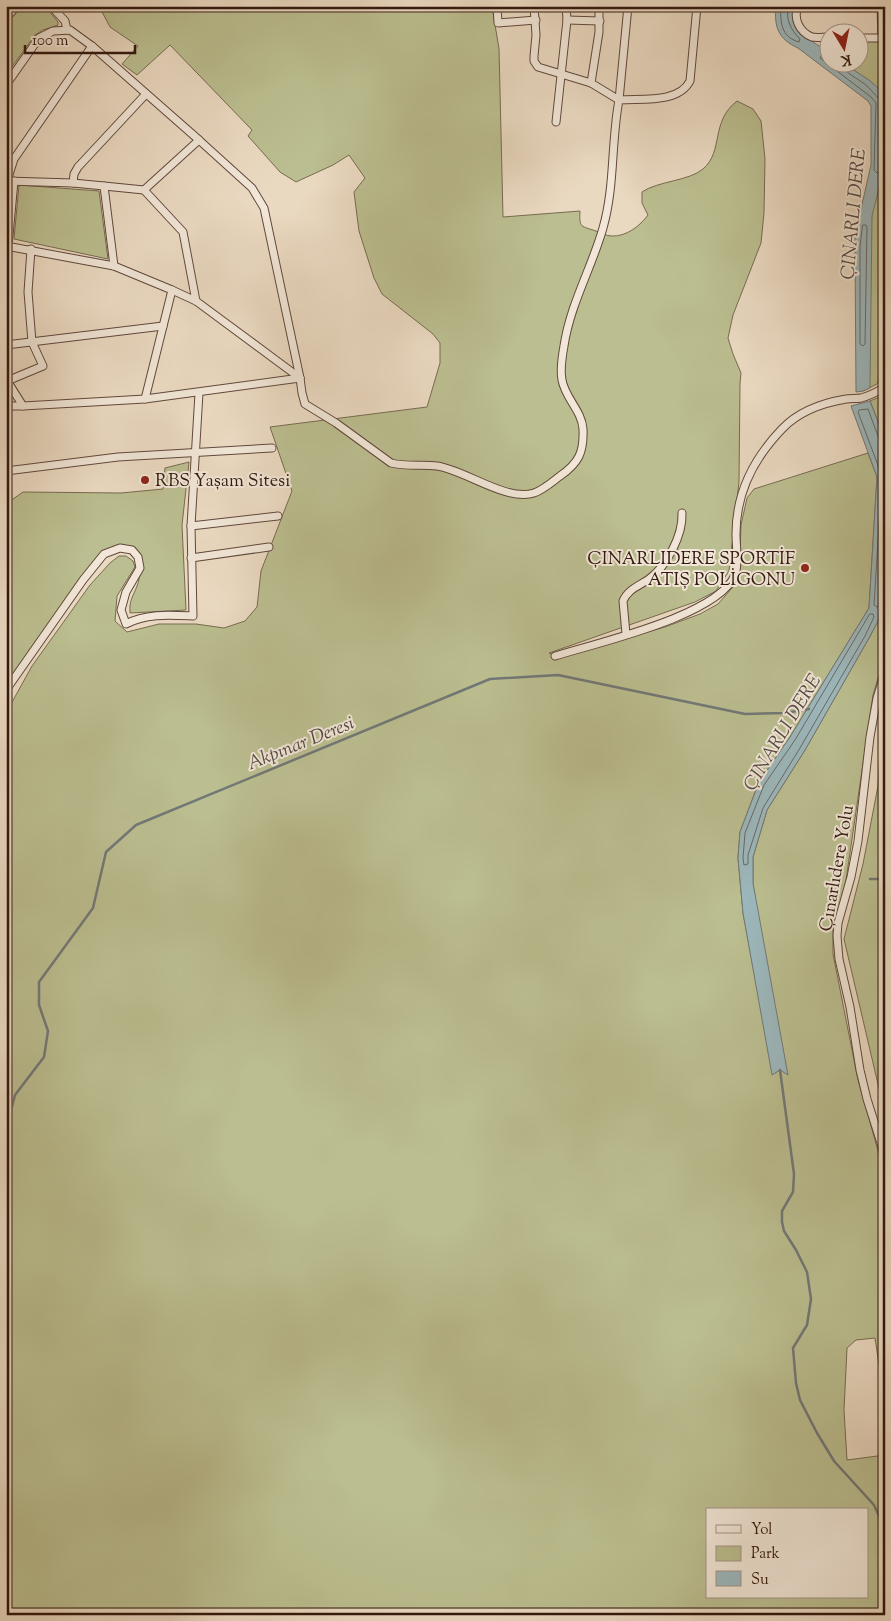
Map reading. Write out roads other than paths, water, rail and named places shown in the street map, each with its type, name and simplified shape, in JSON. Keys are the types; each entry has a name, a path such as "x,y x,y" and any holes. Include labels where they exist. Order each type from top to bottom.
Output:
{"street":[{"path":"6,18 18,6"},
{"path":"51,6 65,21 67,30"},
{"path":"497,6 498,23 536,20"},
{"path":"534,6 536,20 534,56 536,64 541,69 591,83 619,100 668,97 688,86 697,6"},
{"path":"556,122 567,20 566,6"},
{"path":"591,83 600,21 599,6"},
{"path":"6,86 39,38 47,33 67,30 73,32 92,46 252,188 264,208 302,393 306,404 392,463 437,466 520,495 535,493 569,470 577,462 583,446 583,425 562,380 562,359 569,323 597,246 608,208 628,6"},
{"path":"798,6 796,18 800,28 810,36 818,36"},
{"path":"868,38 884,38 881,6"},
{"path":"567,20 600,21"},
{"path":"92,46 14,159 9,181 7,246 114,266 172,290 196,301 300,378"},
{"path":"73,183 75,170 146,94"},
{"path":"144,190 199,140"},
{"path":"9,181 73,183 144,190 183,232 196,301"},
{"path":"104,186 114,266"},
{"path":"22,406 7,380 43,366 32,342 28,292 31,250"},
{"path":"145,399 172,290"},
{"path":"6,345 163,326"},
{"path":"6,406 145,399 300,378"},
{"path":"555,656 698,609 711,601 731,583 735,574 737,516 745,484 755,463 782,429 794,418 812,409 832,402 869,396 885,387"},
{"path":"6,690 83,580 104,554 120,548 132,550 138,556 140,568 126,592 121,610 126,624 136,618 168,615 193,616 191,526 199,393"},
{"path":"6,472 118,457 272,448"},
{"path":"626,634 623,601 629,592 661,568 669,557 681,527 682,513"},
{"path":"191,526 278,516"},
{"path":"191,558 269,547"},
{"name":"Çınarlıdere Yolu","path":"885,672 877,698 870,738 858,841 838,923 837,936 839,959 850,1007 860,1070 885,1156"}],"water":[{"path":"776,6 793,6 793,15 798,29 818,46 818,63 786,41 779,32 776,20"},
{"path":"830,72 857,72 878,88 885,98 884,168 872,216 870,388 856,392 855,235 871,165 871,106 868,101"},
{"path":"870,401 885,440 885,603 869,638 805,750 767,810 753,857 753,883 788,1075 780,1070 772,1075 743,913 738,858 740,832 759,782 790,737 869,608 877,477 851,406"}],"waterway":[{"name":"Akpınar Deresi","path":"6,1130 15,1095 44,1057 48,1031 39,1005 39,982 93,908 106,852 136,825 490,679 558,675 745,714 785,713 809,709"},
{"path":"870,879 885,879"},
{"path":"780,1070 794,1174 793,1192 782,1211 782,1222 784,1231 807,1272 811,1299 807,1325 793,1348 796,1383 800,1400 834,1461 874,1505 885,1529"}],"place":[{"name":"RBS Yaşam Sitesi","path":"145,480"},
{"name":"ÇINARLIDERE SPORTİF ATIŞ POLİGONU","path":"805,568"}],"water label":[{"name":"ÇINARLI DERE","path":"852,214"},
{"name":"ÇINARLI DERE","path":"781,732"}]}
